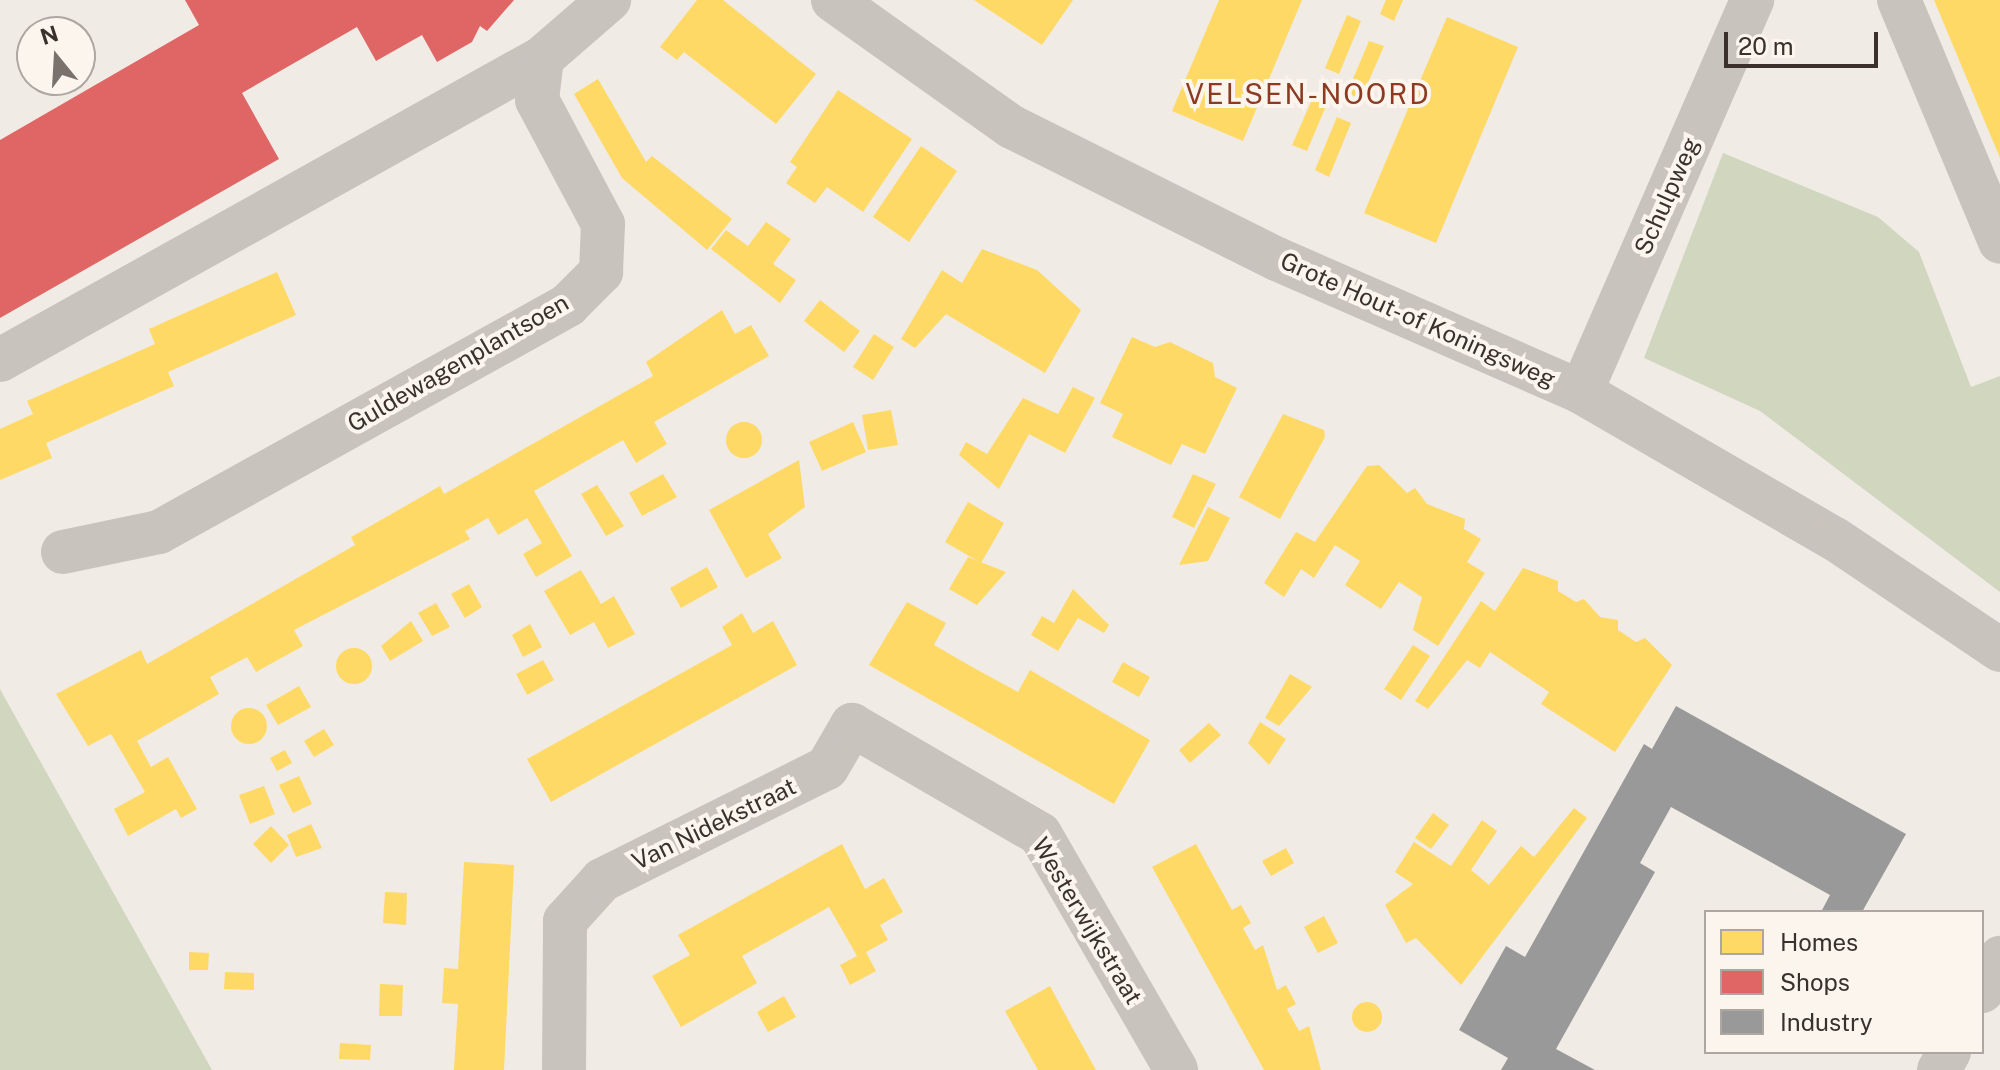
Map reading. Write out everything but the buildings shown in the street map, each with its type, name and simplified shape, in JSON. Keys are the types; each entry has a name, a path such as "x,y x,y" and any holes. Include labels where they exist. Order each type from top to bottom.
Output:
{"street":[{"path":"0,360 542,58 609,0"},
{"name":"Grote Hout- of Koningsweg","path":"833,0 1012,127 1107,178 1581,392 1835,539 2000,650"},
{"name":"Schulpweg","path":"1581,392 1752,0"},
{"path":"1899,0 2000,242"},
{"name":"Guldewagenplantsoen","path":"63,552 159,532 568,305 601,272 603,224 537,100 542,58"},
{"name":"Westerwijkstraat","path":"827,768 852,725 1040,834 1176,1070"},
{"name":"Van Nidekstraat","path":"564,1070 565,921 602,880 827,768"},
{"path":"1984,987 2000,958"}],"green space":[{"path":"1723,153 1878,217 1919,252 1971,387 2000,376 2000,592 1760,411 1644,358"},
{"path":"0,689 212,1070 0,1070"}],"district":[{"name":"VELSEN-NOORD","path":"1308,94"}]}
